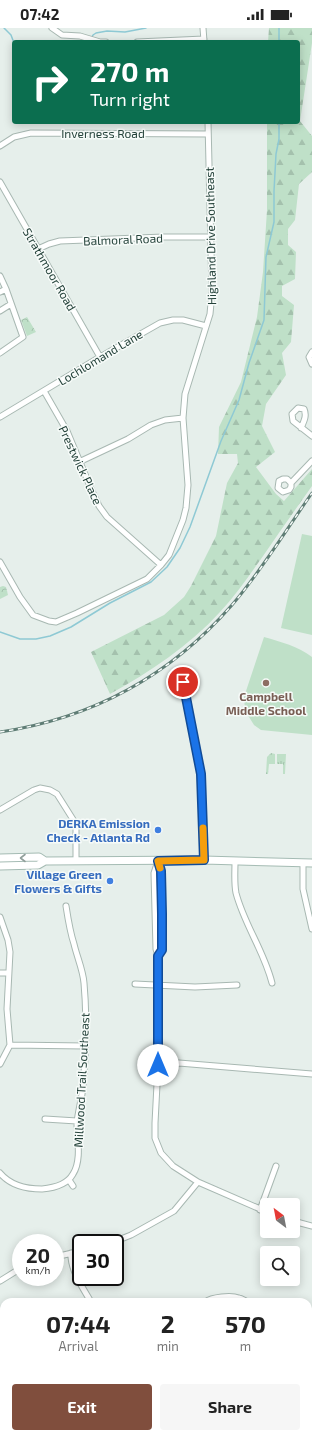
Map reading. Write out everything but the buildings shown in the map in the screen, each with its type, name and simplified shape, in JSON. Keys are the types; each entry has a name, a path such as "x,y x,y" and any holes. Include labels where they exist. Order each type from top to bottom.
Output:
{"main road":[{"path":"0,858 39,857 45,861 204,860 312,863"},
{"path":"0,866 38,866 45,861"}],"street":[{"path":"52,28 62,35 80,36 93,40"},
{"path":"203,28 204,40"},
{"name":"Highland Drive Southeast","path":"0,562 20,597 33,615 56,622 147,579 161,565 169,554 183,520 186,508 188,485 183,418 185,394 211,311 212,295 208,124"},
{"name":"Inverness Road","path":"0,146 14,137 31,133 208,134"},
{"name":"Strathmoor Road","path":"0,182 100,357"},
{"name":"Balmoral Road","path":"38,249 60,242 164,237 210,237"},
{"path":"0,276 23,337 0,353"},
{"path":"0,292 6,289"},
{"path":"0,311 11,304"},
{"name":"Lochlomand Lane","path":"0,417 160,323 173,320 183,320 206,326"},
{"path":"312,352 309,357 312,364"},
{"name":"Prestwick Place","path":"44,392 67,431 99,506 107,517 161,565"},
{"path":"79,462 128,439 151,425 165,420 183,418"},
{"path":"301,428 312,436"},
{"path":"291,483 312,461"},
{"path":"183,682 201,774 204,860"},
{"path":"0,810 40,788 50,790 57,794 74,821 76,828 76,861"},
{"path":"158,861 154,873 156,949 158,956 158,1065 154,1123 155,1138 162,1153 173,1166 198,1182 260,1210"},
{"path":"235,862 234,877 236,892 242,910 263,954 272,983"},
{"path":"303,863 303,889 312,929"},
{"name":"Millwood Trail Southeast","path":"66,906 71,935 83,976 85,1046 83,1087 77,1121 77,1165 69,1180"},
{"path":"0,917 6,933 10,952 7,1009 10,1045 0,1064"},
{"path":"0,973 8,973"},
{"path":"135,984 195,987 237,985"},
{"path":"10,1045 85,1046"},
{"path":"158,1065 179,1063 312,1074"},
{"path":"45,1119 77,1121"},
{"path":"264,1198 276,1166"},
{"path":"0,1174 16,1184 35,1189 55,1187 69,1180 74,1186"},
{"path":"124,1238 174,1211 198,1182"},
{"path":"300,1223 312,1226"},
{"path":"64,1255 71,1253 70,1260 89,1298"},
{"path":"0,1281 12,1274"},
{"path":"216,1298 241,1298"}],"green space":[{"path":"269,28 312,28 312,43 300,121 300,40 268,40"},
{"path":"300,121 312,136 312,172 299,184 295,220 288,229 288,245 296,252 295,279 282,286 282,296 294,305 291,342 282,353 286,375 266,404 262,426 275,452 256,467 276,494 284,501 312,469 312,486 226,606 195,636 168,658 140,677 110,694 91,652 164,615 184,597 216,536 227,483 238,463 237,454 218,454 219,427 241,382 257,317 263,272 267,210 267,124 300,124"},
{"path":"27,317 36,332 27,336 21,320"},
{"path":"302,534 312,536 312,635 281,628"},
{"path":"0,587 6,587 8,595 0,599"},
{"path":"264,637 295,647 312,657 312,735 261,730 254,725 245,710 244,697"},
{"path":"271,753 275,754 275,764 269,764 268,774 266,774 267,757"},
{"path":"277,754 286,754 285,774 283,774 283,764 277,764"}],"waterway":[{"path":"4,28 11,35 13,40"},
{"path":"90,40 96,33 107,31 125,32 146,28"},
{"path":"279,28 279,40"},
{"path":"0,632 20,639 36,639 50,636 71,627 110,603 151,582 167,567 180,548 190,527 221,441 239,400 249,363 264,320 266,257 274,222 274,191 279,124"}],"railway":[{"path":"0,732 67,716 98,704 128,690 156,673 183,653 208,630 243,592 264,564 312,493"}],"slow traffic":[{"path":"160,868 158,861 204,860 203,828"}],"place":[{"name":"Campbell Middle School","path":"266,683"},
{"name":"DERKA Emission Check - Atlanta Rd","path":"158,830"},
{"name":"Village Green Flowers & Gifts","path":"110,881"}],"route":[{"path":"158,1065 158,956 162,950 161,871 158,861 204,860 201,774 183,682"}]}
